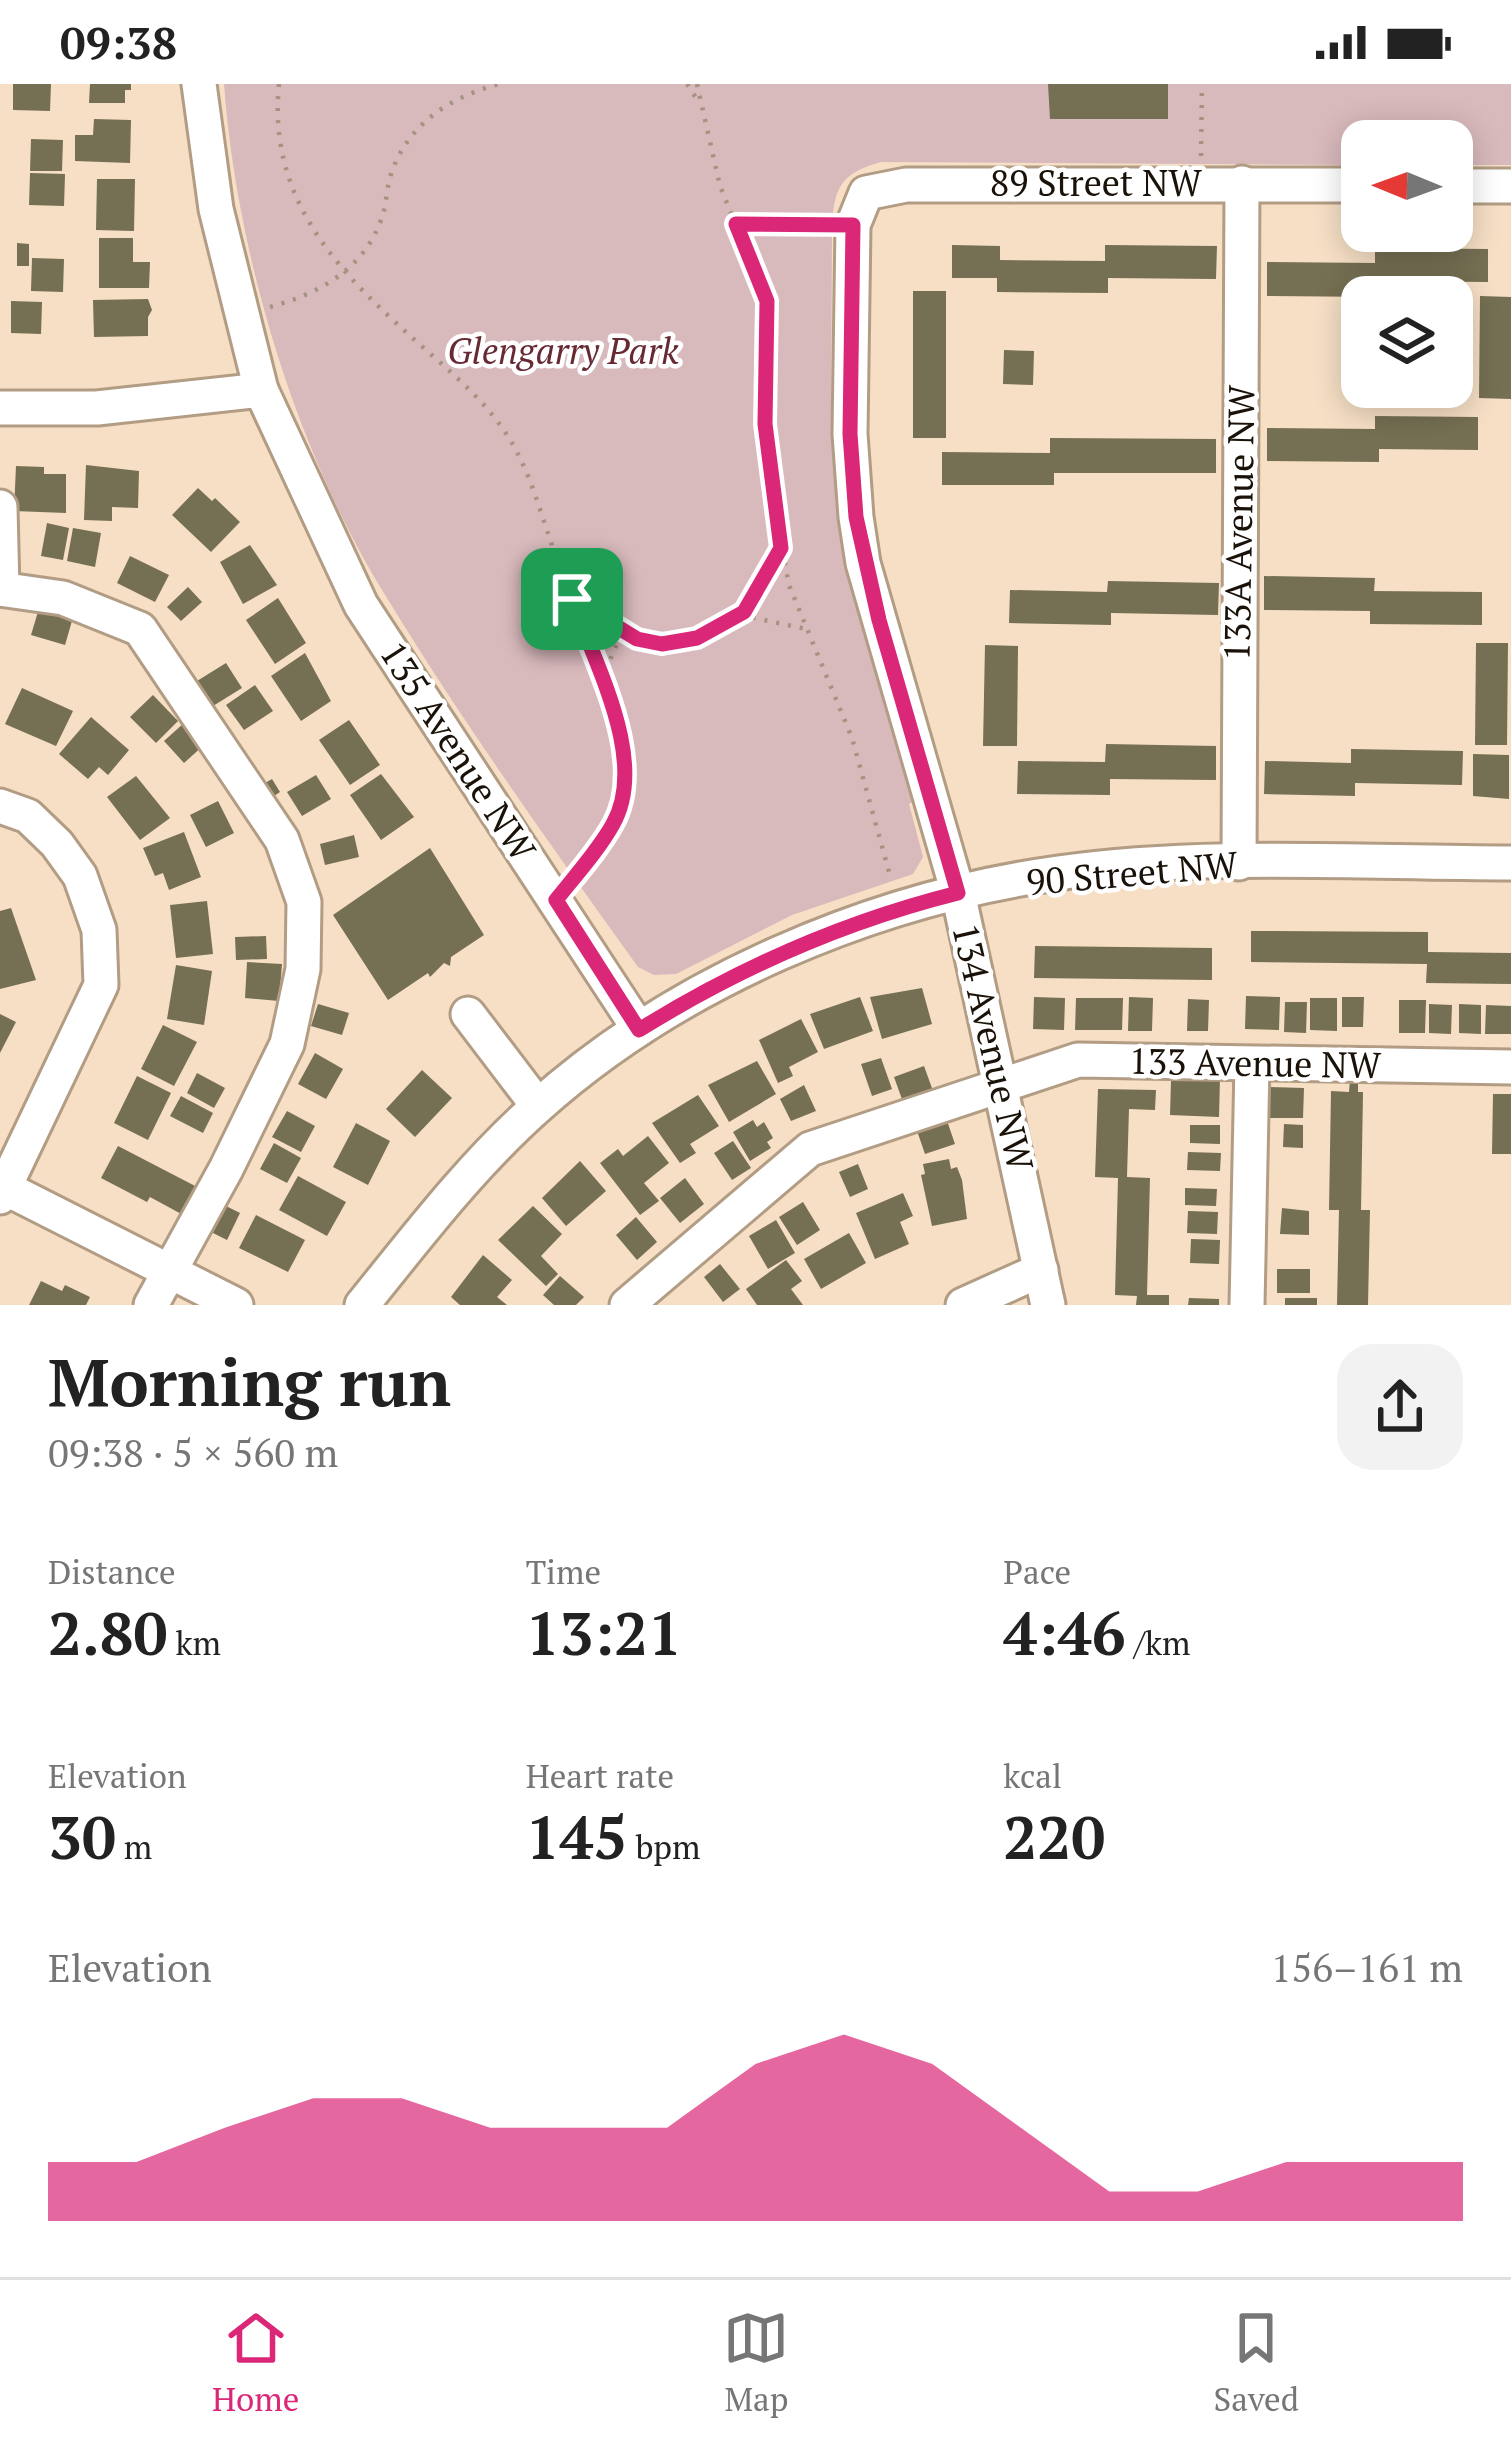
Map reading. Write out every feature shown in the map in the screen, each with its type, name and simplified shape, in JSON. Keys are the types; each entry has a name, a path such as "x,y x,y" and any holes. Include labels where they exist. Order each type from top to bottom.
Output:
{"street":[{"name":"135 Avenue NW","path":"199,84 216,209 261,390 361,605 639,1030"},
{"name":"133A Avenue NW","path":"1239,863 1242,183"},
{"name":"89 Street NW","path":"853,225 866,193 906,184 1341,184"},
{"path":"1473,186 1511,186"},
{"name":"134 Avenue NW","path":"853,225 850,434 856,517 868,582 958,893 1048,1305"},
{"path":"0,408 98,408 261,390"},
{"path":"0,507 1,589 63,598 140,629 282,840 304,902 302,969 287,1043 226,1169 151,1305"},
{"path":"0,806 28,816 80,876 99,930 101,986 2,1192 236,1305"},
{"name":"90 Street NW","path":"639,1030 779,956 871,919 958,893 1057,873 1149,864 1511,863"},
{"path":"468,1014 538,1106"},
{"path":"362,1305 473,1168 538,1106 639,1030"},
{"name":"133 Avenue NW","path":"627,1305 810,1149 1078,1060 1511,1067"},
{"path":"1246,1305 1252,1064"},
{"path":"963,1305 1041,1270"}],"path":[{"path":"279,84 278,125 294,192 315,235 343,273 472,391 517,452 623,742 626,778 613,824 556,900"},
{"path":"266,309 319,291 343,273 381,220 393,168 412,134 445,106 500,84"},
{"path":"687,84 703,112"},
{"path":"697,84 720,186 767,301 765,424 789,585 852,738 893,884"},
{"path":"1200,182 1202,84"},
{"path":"736,224 853,225"},
{"path":"572,599 622,632 662,644 697,638 741,615 781,548"},
{"path":"741,615 806,629"},
{"path":"601,682 622,632"}],"green space":[{"name":"Glengarry Park","path":"224,84 1511,84 1511,165 1473,165 1473,120 1341,120 1341,165 881,162 847,178 834,205 832,233 831,420 840,540 914,801 909,804 923,857 913,874 792,915 676,974 654,975 638,967 406,630 346,525 318,466 273,340 255,276"}],"building":[{"path":"13,84 51,84 50,111 13,110"},
{"path":"90,84 131,84 131,90 125,90 125,103 89,103"},
{"path":"1048,84 1168,84 1168,119 1050,119"},
{"path":"94,119 131,120 130,163 75,161 75,135 93,135"},
{"path":"31,139 63,140 62,171 30,171"},
{"path":"30,173 65,174 64,206 29,205"},
{"path":"97,179 135,179 134,231 96,230"},
{"path":"99,238 133,238 133,262 150,262 149,288 99,288"},
{"path":"17,243 29,244 29,266 17,266"},
{"path":"952,245 1000,246 1000,260 1105,261 1105,245 1217,246 1216,279 1108,278 1108,293 997,292 997,278 952,278"},
{"path":"1488,249 1488,282 1473,282 1473,276 1341,276 1341,297 1267,296 1267,262 1375,263 1375,252"},
{"path":"32,258 64,259 63,292 31,291"},
{"path":"913,291 946,291 946,438 913,438"},
{"path":"1480,296 1511,297 1511,399 1479,398"},
{"path":"148,299 152,310 148,336 94,337 93,300"},
{"path":"11,301 42,302 41,334 11,333"},
{"path":"1004,350 1034,351 1033,385 1003,384"},
{"path":"1375,416 1478,417 1478,450 1379,449 1379,462 1267,461 1267,428 1375,429"},
{"path":"1050,438 1216,439 1216,473 1054,473 1054,485 942,485 942,452 1050,453"},
{"path":"86,465 139,471 138,508 112,507 112,521 84,520"},
{"path":"16,466 66,474 66,513 14,511"},
{"path":"198,488 240,522 211,552 172,515"},
{"path":"47,523 69,528 63,560 41,556"},
{"path":"73,528 101,533 95,567 67,561"},
{"path":"250,545 277,585 243,604 220,562"},
{"path":"130,556 169,575 155,602 117,583"},
{"path":"1264,576 1375,578 1374,591 1482,592 1482,625 1370,624 1370,611 1264,610"},
{"path":"1108,581 1219,583 1218,615 1111,613 1111,625 1009,623 1010,590 1107,592"},
{"path":"188,587 202,602 181,621 167,607"},
{"path":"278,598 306,643 275,664 246,620"},
{"path":"40,605 74,614 65,645 31,635"},
{"path":"1476,643 1508,643 1507,745 1475,745"},
{"path":"985,645 1018,646 1017,746 983,746"},
{"path":"305,653 331,701 301,721 271,676"},
{"path":"226,663 242,688 213,706 197,681"},
{"path":"255,685 273,711 244,730 226,705"},
{"path":"22,688 73,711 56,746 5,724"},
{"path":"153,695 178,721 156,743 130,717"},
{"path":"91,717 129,750 108,775 99,767 88,779 59,754"},
{"path":"349,720 380,765 350,785 319,740"},
{"path":"184,723 204,745 184,763 164,741"},
{"path":"1106,744 1216,746 1216,780 1110,779 1110,795 1017,794 1018,761 1105,762"},
{"path":"1351,749 1463,751 1462,785 1355,783 1355,796 1264,794 1265,761 1351,763"},
{"path":"1473,754 1509,755 1509,799 1473,796"},
{"path":"381,774 414,817 381,840 350,795"},
{"path":"316,775 331,799 302,816 287,792"},
{"path":"136,776 170,818 140,840 107,797"},
{"path":"272,779 280,792 268,800 260,786"},
{"path":"218,801 234,833 206,847 190,815"},
{"path":"184,832 201,877 169,890 163,873 155,876 143,848"},
{"path":"354,835 359,857 325,865 320,844"},
{"path":"430,848 484,935 451,957 450,966 444,963 430,977 428,973 388,1000 333,915"},
{"path":"207,901 213,954 176,958 170,905"},
{"path":"11,908 36,980 0,989 0,911"},
{"path":"1251,931 1428,932 1428,952 1511,953 1511,984 1426,983 1427,964 1251,962"},
{"path":"266,936 267,959 236,960 235,937"},
{"path":"1035,946 1212,948 1212,980 1034,978"},
{"path":"247,962 282,964 279,1001 245,998"},
{"path":"176,965 212,971 204,1025 167,1019"},
{"path":"922,988 932,1024 882,1039 870,997"},
{"path":"1246,996 1280,997 1279,1030 1245,1029"},
{"path":"860,997 873,1031 824,1049 810,1014"},
{"path":"1034,997 1065,998 1064,1030 1033,1029"},
{"path":"1129,997 1153,998 1152,1031 1128,1031"},
{"path":"1342,997 1364,997 1363,1027 1342,1027"},
{"path":"1076,998 1123,998 1122,1030 1075,1030"},
{"path":"1310,998 1337,998 1337,1031 1310,1030"},
{"path":"1188,999 1209,1000 1208,1031 1187,1031"},
{"path":"1399,1000 1426,1000 1425,1033 1399,1033"},
{"path":"1285,1002 1307,1002 1306,1033 1284,1032"},
{"path":"318,1004 349,1013 342,1035 311,1026"},
{"path":"1429,1004 1452,1005 1451,1034 1429,1033"},
{"path":"1459,1004 1481,1005 1481,1034 1459,1033"},
{"path":"1486,1005 1511,1006 1511,1034 1485,1034"},
{"path":"0,1014 16,1022 0,1053"},
{"path":"801,1019 818,1052 789,1067 793,1076 778,1083 759,1040"},
{"path":"163,1025 197,1042 174,1086 141,1069"},
{"path":"315,1053 343,1069 326,1099 298,1084"},
{"path":"881,1058 892,1089 872,1096 861,1064"},
{"path":"757,1061 776,1094 729,1122 708,1085"},
{"path":"924,1066 933,1091 903,1102 894,1077"},
{"path":"422,1070 452,1098 415,1137 386,1109"},
{"path":"197,1073 225,1088 214,1108 187,1093"},
{"path":"137,1076 171,1093 148,1140 114,1123"},
{"path":"1191,1076 1220,1077 1219,1117 1170,1115 1171,1081 1191,1081"},
{"path":"1350,1079 1358,1079 1358,1092 1363,1092 1361,1210 1370,1210 1368,1305 1337,1305 1339,1210 1329,1210 1331,1091 1349,1092"},
{"path":"804,1085 816,1111 791,1121 780,1099"},
{"path":"1266,1087 1304,1088 1303,1118 1266,1118"},
{"path":"1098,1089 1156,1090 1155,1110 1129,1109 1127,1177 1150,1178 1147,1295 1169,1295 1169,1305 1136,1305 1137,1296 1115,1295 1118,1178 1095,1177"},
{"path":"1493,1094 1511,1094 1511,1154 1492,1154"},
{"path":"698,1095 719,1126 690,1144 696,1153 680,1163 652,1123"},
{"path":"181,1096 213,1113 203,1133 170,1116"},
{"path":"287,1111 315,1126 301,1152 272,1137"},
{"path":"945,1115 955,1144 925,1154 915,1125"},
{"path":"753,1120 757,1127 764,1122 773,1138 767,1142 771,1148 750,1161 733,1132"},
{"path":"356,1123 390,1141 368,1185 333,1167"},
{"path":"1284,1124 1303,1125 1303,1148 1283,1147"},
{"path":"1190,1125 1220,1125 1220,1144 1190,1143"},
{"path":"648,1136 669,1163 644,1183 659,1201 640,1215 600,1163 618,1149 623,1156"},
{"path":"733,1141 751,1168 732,1180 714,1153"},
{"path":"274,1143 301,1158 287,1183 260,1169"},
{"path":"118,1146 199,1188 185,1216 101,1178"},
{"path":"1188,1152 1221,1153 1220,1171 1187,1170"},
{"path":"949,1159 962,1180 967,1219 932,1226 923,1164"},
{"path":"580,1161 606,1191 566,1226 542,1198"},
{"path":"858,1164 868,1189 850,1197 839,1172"},
{"path":"298,1176 346,1202 327,1236 279,1210"},
{"path":"685,1178 704,1204 680,1223 660,1198"},
{"path":"1185,1188 1217,1189 1216,1206 1185,1205"},
{"path":"903,1193 913,1216 900,1222 909,1244 875,1259 856,1213"},
{"path":"803,1202 820,1230 797,1245 779,1217"},
{"path":"220,1203 240,1213 227,1240 207,1230"},
{"path":"533,1206 562,1234 541,1256 558,1274 546,1286 498,1240"},
{"path":"1282,1208 1309,1211 1309,1235 1280,1234"},
{"path":"1188,1211 1218,1212 1217,1234 1187,1233"},
{"path":"256,1215 305,1240 288,1272 239,1248"},
{"path":"636,1217 657,1242 637,1260 616,1235"},
{"path":"776,1220 795,1253 768,1269 749,1236"},
{"path":"849,1233 866,1263 821,1289 804,1259"},
{"path":"1191,1239 1220,1240 1219,1264 1190,1263"},
{"path":"483,1255 512,1280 497,1297 507,1305 460,1305 451,1297"},
{"path":"786,1260 802,1281 791,1289 803,1305 757,1305 746,1289"},
{"path":"720,1264 740,1289 723,1302 704,1277"},
{"path":"1277,1269 1310,1269 1310,1293 1277,1293"},
{"path":"560,1276 584,1297 576,1305 554,1305 543,1295"},
{"path":"41,1281 62,1291 65,1285 90,1297 86,1305 29,1305"},
{"path":"1189,1298 1219,1299 1219,1305 1188,1305"},
{"path":"1285,1298 1317,1298 1317,1305 1285,1305"}],"route":[{"path":"736,224 853,225 851,472 863,563 958,893 888,913 779,956 639,1030 556,900 613,824 626,778 623,742 572,599 626,634 662,644 697,638 744,612 781,548 765,424 767,301 736,224"}]}
